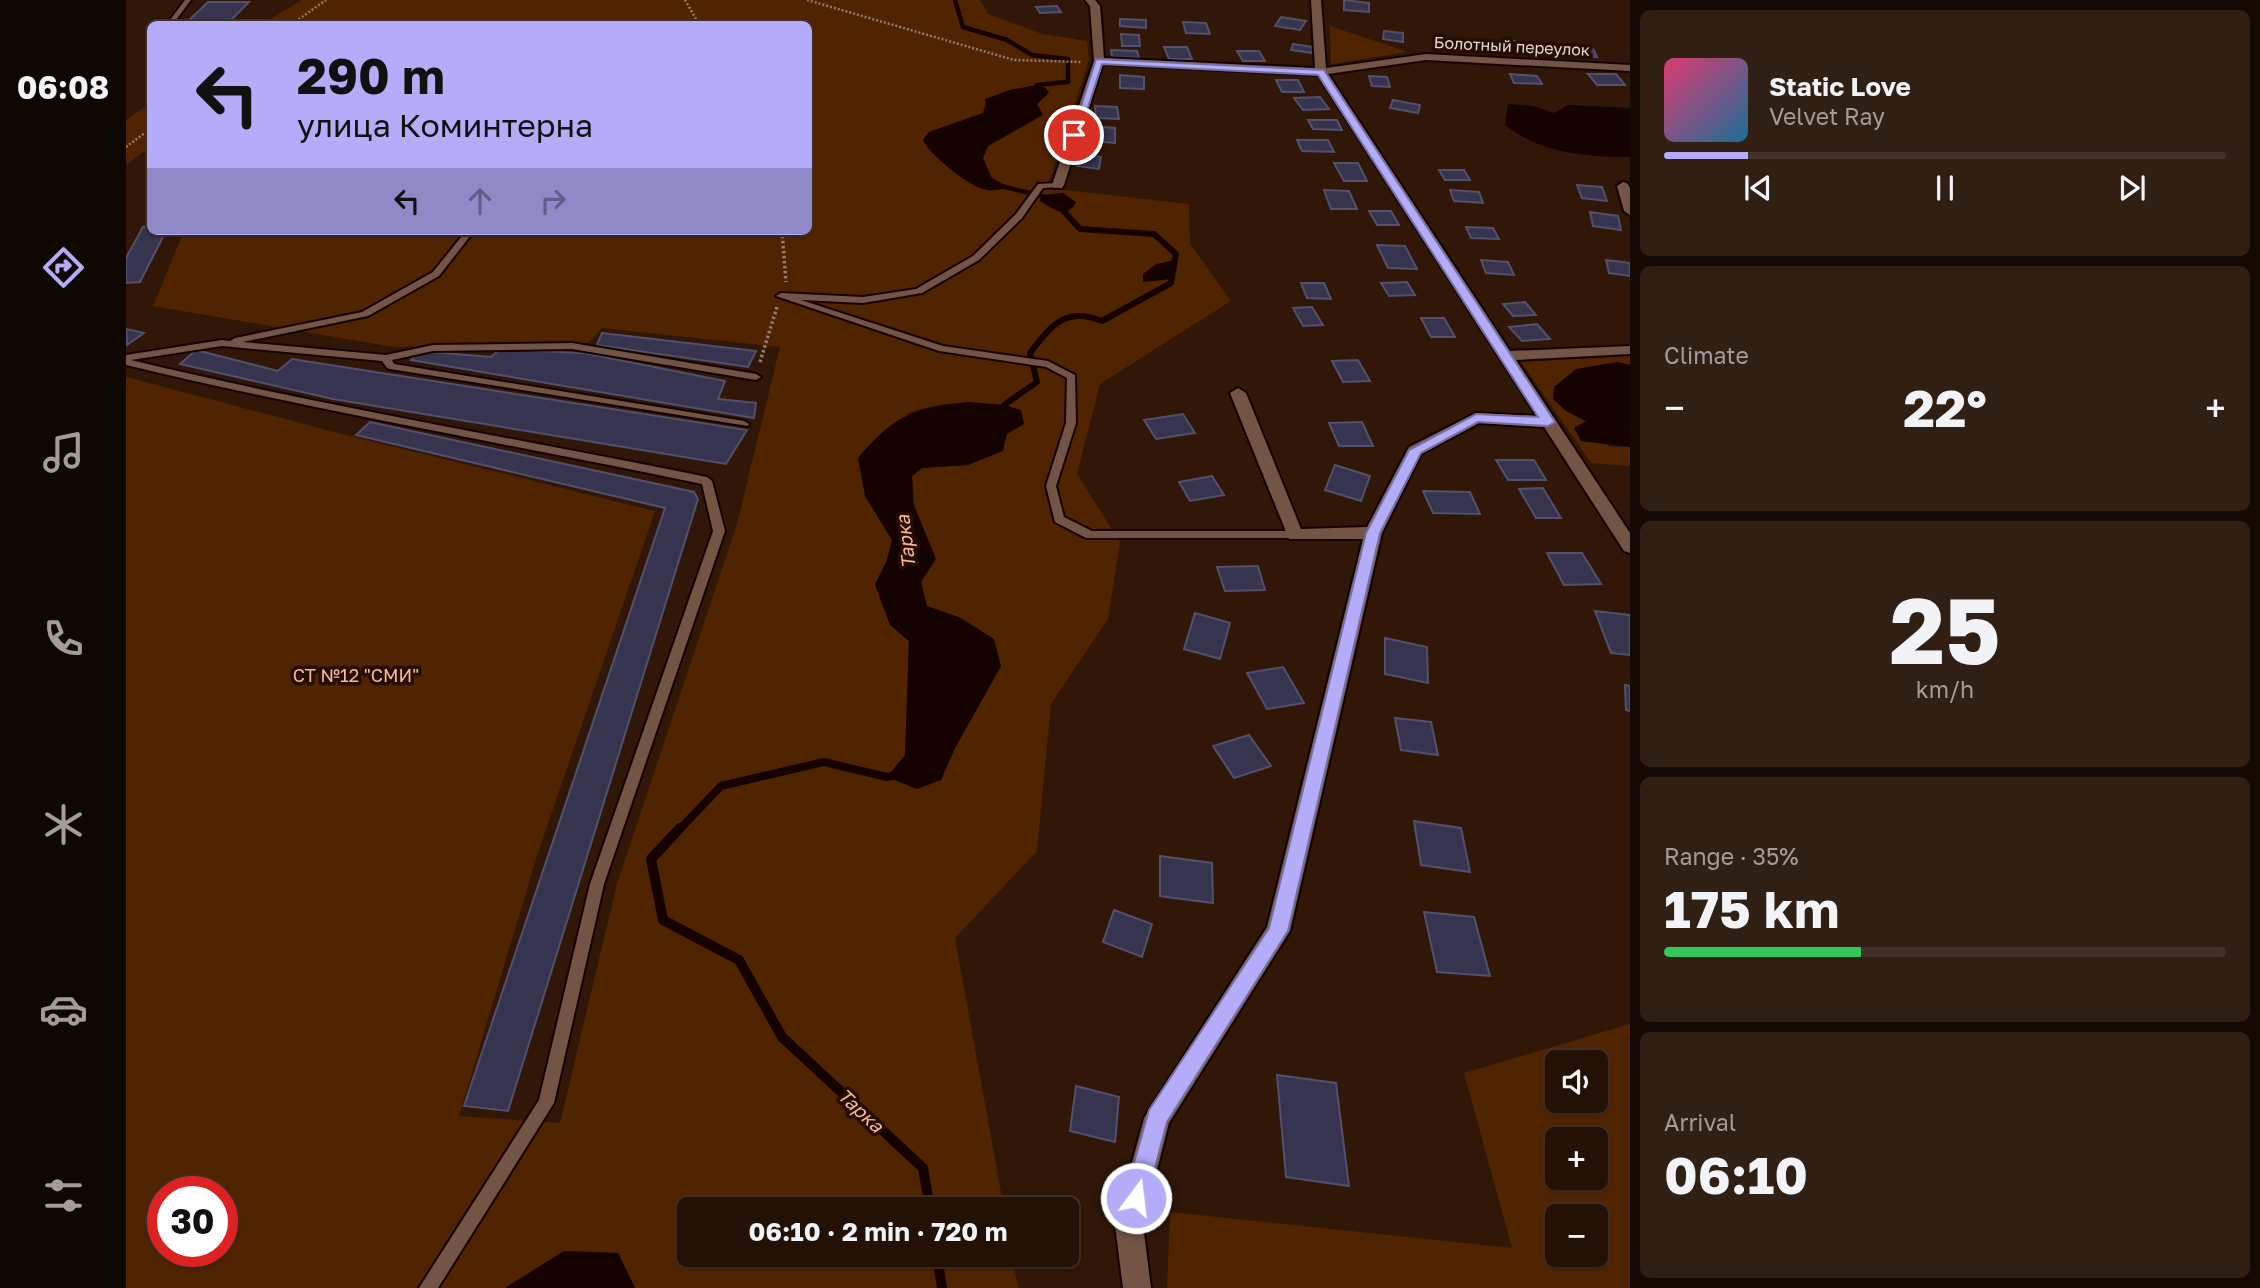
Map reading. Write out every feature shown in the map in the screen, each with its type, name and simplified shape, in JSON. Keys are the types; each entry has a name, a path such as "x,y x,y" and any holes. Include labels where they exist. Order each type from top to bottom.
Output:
{"street":[{"path":"1058,185 1099,61 1095,6 1090,0"},
{"path":"1316,0 1321,72 1630,547"},
{"name":"Болотный переулок","path":"1099,61 1321,72 1426,57 1630,68"},
{"path":"1623,186 1630,211"},
{"path":"1505,356 1630,350"},
{"path":"1238,393 1295,535 1373,533"},
{"path":"1137,1288 1129,1225 1157,1118 1278,931 1373,533 1415,450 1476,418 1548,422"}],"lane":[{"path":"172,21 188,0"},
{"path":"1058,185 1041,186 1019,216 976,258 919,291 863,300 781,296 942,349 1004,356 1048,365 1072,377 1071,423 1051,486 1059,519 1090,535 1295,535"},
{"path":"126,360 365,314 436,274 467,235"},
{"path":"222,343 386,358 433,348 572,346 756,376"},
{"path":"386,358 390,366 744,424"},
{"path":"126,360 190,378 406,424 607,460 706,481 719,530 597,884 547,1103 428,1288"}],"path":[{"path":"296,21 326,0"},
{"path":"685,0 697,21"},
{"path":"807,0 1014,60 1082,62"},
{"path":"126,147 147,131"}],"green space":[{"name":"СТ №12 \"СМИ\"","path":"302,0 980,0 988,14 1042,34 1087,41 1089,60 1047,188 1189,204 1190,244 1231,301 1100,384 1077,474 1120,542 1108,619 1051,704 1037,851 955,938 1002,1197 677,1197 677,1267 1014,1267 1018,1288 635,1288 618,1253 564,1251 505,1288 126,1288 126,377 342,434 655,511 537,856 459,1116 560,1123 617,884 737,524 780,347 602,328 588,343 394,347 153,306 182,235 812,235 812,21 267,21","holes":["1038,85 1037,104 1042,115 988,146 983,158 991,177 1008,188 945,164 927,148 929,132 983,113 986,99 1010,90","969,402 1004,405 968,465 922,468 912,476 921,582 927,606 961,618 1001,666 955,748 941,780 905,755 909,641 890,625 875,585 887,560 892,540 865,496 908,413 936,405"]},
{"path":"1330,26 1408,52 1331,64"},
{"path":"147,105 147,149 126,165 126,120"},
{"path":"1630,356 1630,365 1617,362 1566,411 1587,422 1609,447 1630,447 1630,466 1591,463 1521,362"},
{"path":"1630,1024 1630,1288 1167,1288 1170,1212 1512,1248 1464,1073"}],"water":[{"path":"1037,85 1046,88 1049,93 1037,104 1043,115 988,146 983,158 991,177 1009,188 979,188 942,162 923,140 929,132 983,113 985,99 1010,90"},
{"path":"1508,104 1533,106 1554,113 1568,105 1630,108 1630,157 1564,152 1533,142 1505,125"},
{"path":"1063,193 1076,202 1069,211 1060,211 1040,201 1041,195"},
{"path":"1175,260 1172,279 1143,282 1143,274 1156,264"},
{"path":"1617,362 1630,365 1630,447 1581,441 1574,428 1586,421 1566,411 1553,399 1554,387 1576,369"},
{"path":"968,402 1004,405 1021,410 1024,424 1007,434 1003,451 968,465 922,468 912,476 913,503 936,559 921,582 927,606 961,618 994,639 1001,666 955,748 941,780 917,789 887,777 905,755 909,641 890,625 875,584 887,560 892,540 865,496 858,458 883,432 906,416 932,407"},
{"path":"564,1251 618,1253 635,1288 505,1288"}],"building":[{"path":"1344,0 1369,3 1369,12 1344,10"},
{"path":"208,2 249,2 230,21 188,21"},
{"path":"1057,6 1061,12 1040,13 1036,7"},
{"path":"1281,17 1306,21 1300,30 1275,26"},
{"path":"1120,19 1146,20 1146,28 1120,26"},
{"path":"1183,22 1206,23 1210,34 1186,33"},
{"path":"1384,31 1403,33 1403,42 1383,39"},
{"path":"1121,34 1139,35 1140,46 1122,46"},
{"path":"1514,41 1539,44 1541,56 1517,53"},
{"path":"1293,44 1313,47 1312,53 1291,50"},
{"path":"1574,46 1592,47 1597,57 1579,55"},
{"path":"1164,47 1187,47 1192,59 1169,59"},
{"path":"1111,50 1137,51 1139,58 1112,57"},
{"path":"1237,51 1259,51 1265,61 1243,61"},
{"path":"1510,74 1537,76 1542,84 1514,83"},
{"path":"1588,74 1616,74 1625,85 1597,85"},
{"path":"1120,75 1144,77 1144,89 1120,88"},
{"path":"1369,76 1387,77 1390,87 1372,86"},
{"path":"1276,80 1298,80 1304,92 1282,92"},
{"path":"1320,97 1329,109 1303,110 1294,98"},
{"path":"1393,100 1420,105 1418,113 1390,108"},
{"path":"1095,106 1117,107 1119,119 1096,118"},
{"path":"1308,120 1337,120 1342,130 1313,129"},
{"path":"1090,126 1115,128 1115,143 1089,141"},
{"path":"1297,140 1328,140 1334,152 1302,151"},
{"path":"1080,154 1101,157 1099,169 1077,166"},
{"path":"1334,163 1358,163 1367,181 1344,181"},
{"path":"1439,170 1464,170 1470,180 1445,180"},
{"path":"1577,185 1602,187 1607,201 1582,198"},
{"path":"1324,190 1349,191 1357,209 1331,209"},
{"path":"1450,190 1479,192 1483,203 1454,201"},
{"path":"1369,211 1391,211 1399,225 1377,225"},
{"path":"1590,212 1618,216 1621,230 1593,226"},
{"path":"147,226 147,235 164,235 140,282 126,283 126,258 143,227"},
{"path":"1466,227 1493,228 1499,239 1471,238"},
{"path":"1377,245 1405,246 1417,269 1388,268"},
{"path":"1481,260 1508,262 1514,275 1486,273"},
{"path":"1606,260 1630,263 1630,276 1609,273"},
{"path":"1407,282 1415,295 1389,296 1381,283"},
{"path":"1301,283 1324,283 1331,299 1307,298"},
{"path":"1525,302 1536,315 1513,316 1503,304"},
{"path":"1312,307 1323,325 1303,326 1293,308"},
{"path":"1421,318 1444,318 1455,337 1431,337"},
{"path":"1537,324 1550,339 1522,341 1509,327"},
{"path":"126,329 144,333 127,345"},
{"path":"602,333 756,351 748,367 597,345"},
{"path":"500,349 584,353 725,381 718,399 756,403 754,418 411,360 420,351 491,357"},
{"path":"196,350 278,371 292,359 747,430 726,464 333,399 180,364"},
{"path":"1358,360 1370,381 1343,382 1332,361"},
{"path":"1183,414 1195,433 1156,439 1144,420"},
{"path":"370,422 694,492 698,499 508,1111 464,1106 665,508 356,435"},
{"path":"1362,422 1373,446 1339,446 1329,423"},
{"path":"1496,460 1534,460 1546,480 1508,480"},
{"path":"1335,465 1370,476 1361,501 1325,490"},
{"path":"1212,476 1224,495 1190,501 1179,482"},
{"path":"1543,488 1561,518 1536,518 1519,489"},
{"path":"1423,491 1470,492 1480,514 1433,513"},
{"path":"1547,553 1582,553 1601,584 1564,585"},
{"path":"1258,566 1265,590 1225,591 1217,567"},
{"path":"1595,611 1630,615 1630,655 1611,653"},
{"path":"1195,613 1230,623 1220,659 1184,649"},
{"path":"1385,638 1427,647 1428,683 1385,674"},
{"path":"1283,667 1304,703 1267,709 1247,673"},
{"path":"1625,685 1630,686 1630,711 1626,710"},
{"path":"1395,718 1431,722 1438,755 1401,750"},
{"path":"1249,735 1271,766 1234,778 1213,746"},
{"path":"1414,821 1461,828 1470,872 1421,865"},
{"path":"1160,856 1212,863 1213,903 1160,896"},
{"path":"1114,910 1152,924 1142,957 1103,942"},
{"path":"1424,912 1474,917 1490,976 1437,972"},
{"path":"1277,1075 1336,1083 1349,1186 1286,1177"},
{"path":"1076,1086 1119,1097 1115,1142 1070,1131"}],"waterway":[{"name":"Тарка","path":"955,0 963,27 1007,40 1032,55 1068,59 1068,82 1037,85 1035,95"},
{"name":"Тарка","path":"1001,186 1049,198"},
{"name":"Тарка","path":"1002,412 1004,405 1037,382 1030,353 1052,327 1068,317 1089,317 1102,321 1171,283 1176,254 1154,234 1080,229 1059,206 1061,208"},
{"name":"Тарка","path":"679,830 721,786 824,762 887,777 898,775"},
{"name":"Тарка","path":"680,828 651,859 663,920 739,960 782,1037 923,1168 928,1197"},
{"name":"Тарка","path":"939,1267 942,1288"}],"route":[{"path":"1074,135 1099,61 1321,72 1548,422 1476,418 1415,450 1373,533 1278,931 1157,1118 1136,1198"}]}
